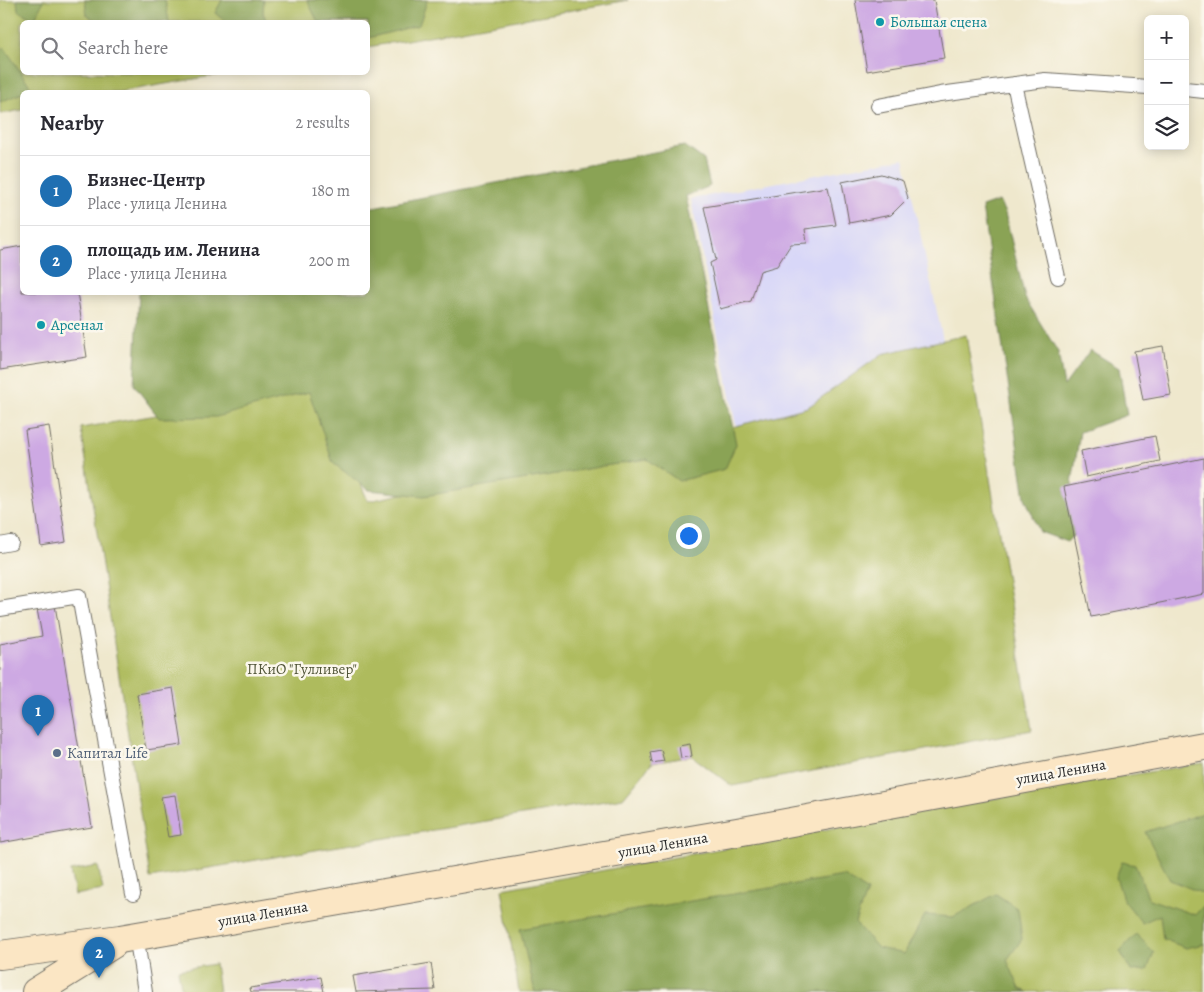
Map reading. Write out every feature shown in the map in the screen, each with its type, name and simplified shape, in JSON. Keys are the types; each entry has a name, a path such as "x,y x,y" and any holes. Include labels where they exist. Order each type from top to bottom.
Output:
{"main road":[{"name":"улица Ленина","path":"0,955 128,937 727,834 1204,746"},
{"name":"улица Ленина","path":"36,992 128,937"}],"lane":[{"path":"878,106 940,94 1045,80 1144,87"},
{"path":"1014,84 1058,277"},
{"path":"1189,89 1204,91"},
{"path":"0,609 79,596 133,894"},
{"path":"128,937 144,992"}],"shaded area":[{"path":"904,158 943,340 882,354 808,407 736,426 691,199"}],"green space":[{"path":"0,0 628,0 370,47 370,20 20,20 20,75 217,75 131,90 20,90 20,110 0,114"},
{"path":"17,0 44,0 34,20 18,10"},
{"path":"85,0 165,0 169,20 95,20 87,15"},
{"path":"222,0 264,0 263,13 266,20 224,20 215,13"},
{"path":"307,0 427,1 419,25 370,37 370,20 317,20"},
{"path":"4,47 20,71 20,75 23,75 32,89 20,90 20,94 0,102 0,50"},
{"path":"685,146 704,160 710,186 686,196 736,444 725,469 679,481 647,459 424,496 369,490 333,463 309,392 216,417 159,418 134,385 139,295 370,295 370,208"},
{"path":"999,201 1005,213 1025,298 1058,352 1064,386 1090,350 1119,368 1127,415 1080,432 1072,483 1081,528 1067,542 1040,532 1025,498 982,207"},
{"name":"ПКиО \"Гулливер\"","path":"966,335 1032,730 732,786 692,756 652,763 623,798 150,878 81,428 320,387 368,501 736,426 808,407 882,354"},
{"path":"1204,763 1204,992 519,992 502,889 1056,787"},
{"path":"1204,813 1204,894 1170,880 1145,832"},
{"path":"1122,862 1135,865 1149,899 1195,915 1204,905 1204,944 1186,948 1163,939 1160,915 1142,923 1123,899 1116,877"},
{"path":"98,866 103,890 75,895 70,871"},
{"path":"844,876 867,891 855,923 878,948 904,954 925,915 953,917 996,894 1018,909 1022,939 1007,960 1020,989 1028,992 535,992 520,929"},
{"path":"1136,934 1154,952 1147,970 1131,971 1120,951"},
{"path":"215,964 219,992 182,992 178,970"}],"building":[{"path":"855,0 934,0 944,58 867,71"},
{"path":"881,174 903,181 908,198 891,215 849,223 842,182"},
{"path":"828,187 836,225 805,229 807,243 791,244 777,266 760,271 751,301 720,309 710,263 716,260 704,207"},
{"name":"Арсенал","path":"20,246 20,295 77,295 87,357 0,370 0,250"},
{"path":"1163,346 1171,395 1143,400 1134,351"},
{"path":"49,426 66,542 41,546 25,430"},
{"path":"1155,436 1160,461 1086,477 1081,451"},
{"path":"1204,458 1204,594 1091,617 1064,487"},
{"path":"55,605 92,827 0,843 0,644 42,636 37,609"},
{"path":"173,688 182,745 146,750 137,694"},
{"path":"690,744 692,756 681,758 679,746"},
{"path":"661,750 664,761 652,763 650,752"},
{"path":"175,795 181,835 168,837 161,797"},
{"path":"431,963 435,990 356,992 353,976"},
{"path":"321,977 324,992 251,992 250,988"}],"place":[{"name":"Большая сцена","path":"880,22"},
{"name":"Арсенал","path":"41,325"},
{"name":"Бизнес-Центр","path":"38,736"},
{"name":"Капитал Life","path":"57,753"},
{"name":"площадь им. Ленина","path":"99,978"}]}
